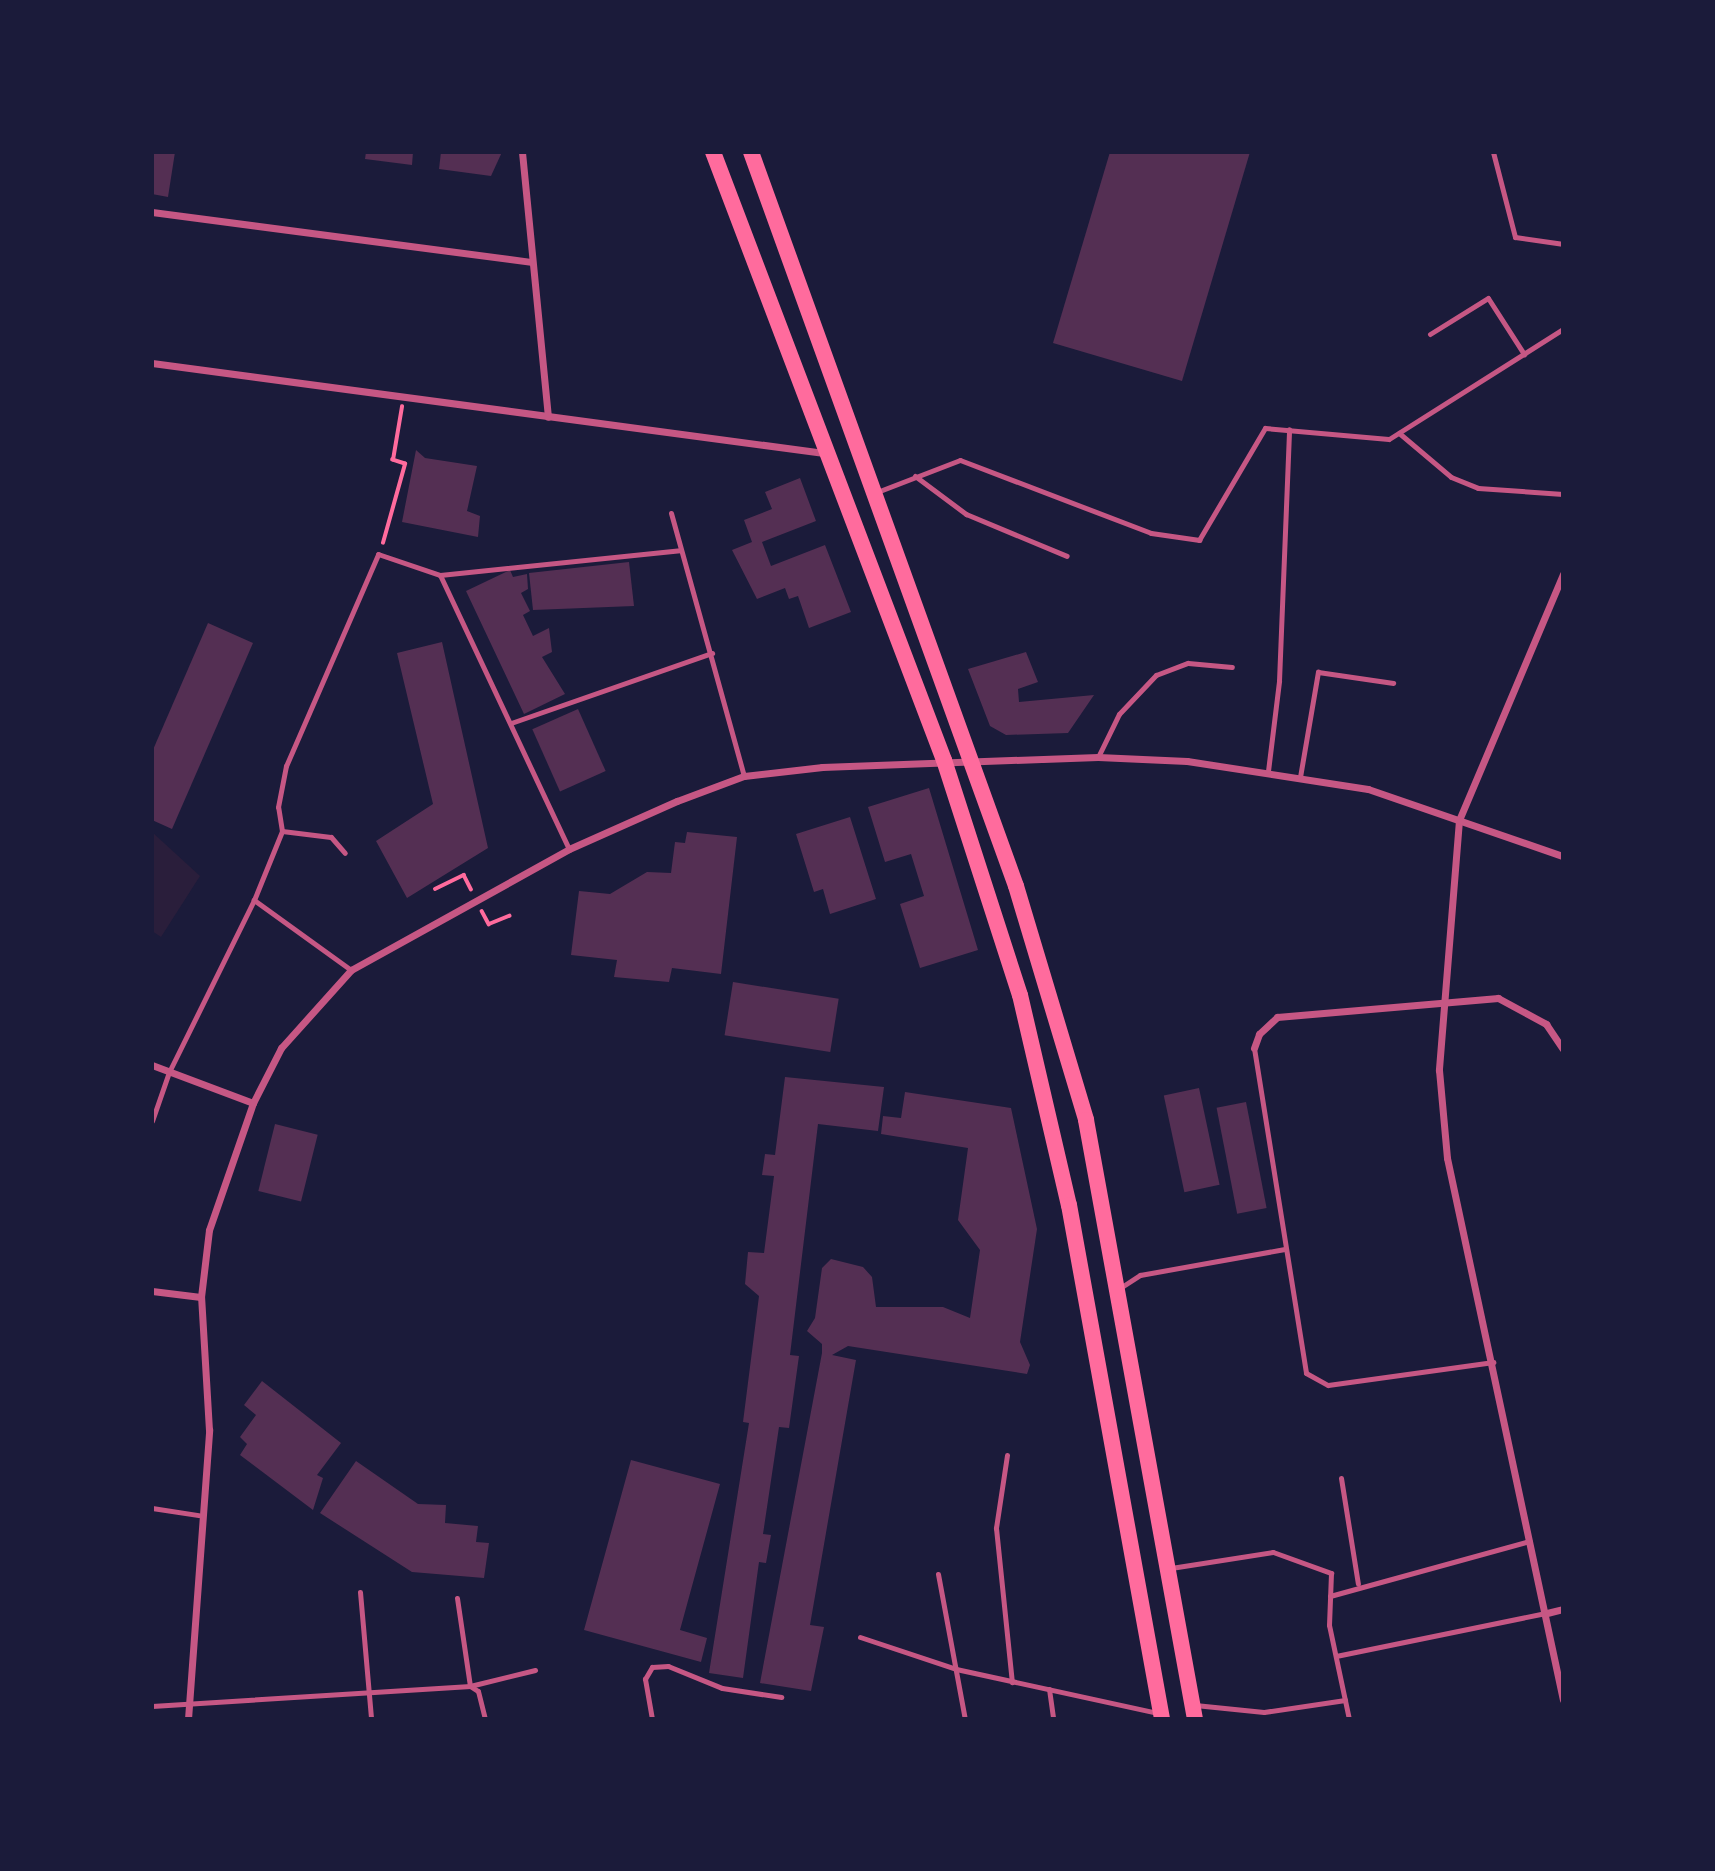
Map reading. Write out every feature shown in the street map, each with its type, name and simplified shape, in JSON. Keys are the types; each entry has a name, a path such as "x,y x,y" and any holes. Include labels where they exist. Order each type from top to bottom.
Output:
{"main road":[{"path":"713,152 824,453 944,760 989,893 1053,1123 1161,1716"},
{"path":"751,152 1016,886 1086,1120 1119,1288 1193,1712"}],"street":[{"path":"522,152 548,417"},
{"path":"152,212 531,262"},
{"path":"152,363 824,453"},
{"path":"1563,574 1459,820 1441,999 1447,1158 1547,1613 1563,1700"},
{"path":"188,1719 198,1516 209,1430 201,1297 209,1230 253,1103 281,1048 351,970 569,849 744,776 944,760 1098,757 1268,771 1368,789 1563,856"},
{"path":"1254,1048 1259,1034 1277,1017 1441,999 1498,998 1546,1024 1563,1049"},
{"path":"152,1065 253,1103"},
{"path":"152,1291 201,1297"},
{"path":"1547,1613 1563,1609"}],"lane":[{"path":"1493,152 1516,237 1563,244"},
{"path":"1430,334 1488,298 1524,354"},
{"path":"873,494 960,460 1151,533 1199,540 1265,428 1389,439 1563,329"},
{"path":"1268,771 1279,681 1289,429"},
{"path":"1399,433 1451,477 1478,488 1563,494"},
{"path":"915,476 966,514 1067,556"},
{"path":"671,513 744,776"},
{"path":"152,1121 169,1072 254,900 282,831 278,807 286,766 378,554 440,575 680,550"},
{"path":"440,575 569,849"},
{"path":"510,723 712,653"},
{"path":"1098,757 1119,714 1156,675 1188,663 1232,667"},
{"path":"1300,777 1318,673 1393,683"},
{"path":"282,831 331,837 345,853"},
{"path":"254,900 351,970"},
{"path":"1254,1048 1306,1373 1328,1385 1493,1362"},
{"path":"1119,1288 1139,1275 1285,1249"},
{"path":"1007,1455 996,1528 1012,1682"},
{"path":"1341,1478 1358,1584"},
{"path":"152,1508 198,1516"},
{"path":"1330,1596 1358,1584 1531,1540"},
{"path":"1168,1569 1273,1552 1331,1573 1330,1596 1336,1656 1349,1719"},
{"path":"938,1574 965,1719"},
{"path":"360,1591 371,1719"},
{"path":"457,1598 470,1686 478,1691 485,1719"},
{"path":"1336,1656 1547,1613"},
{"path":"860,1637 956,1669 1161,1716"},
{"path":"652,1719 645,1679 652,1667 668,1666 722,1688 781,1697"},
{"path":"152,1706 187,1707 470,1686 536,1670"},
{"path":"1049,1689 1053,1719"},
{"path":"1193,1712 1264,1712 1345,1700"}],"path":[{"path":"378,554 405,464 393,460 404,398"},
{"path":"435,889 464,875"},
{"path":"489,924 509,916"}],"shaded area":[{"path":"152,832 200,876 161,937 152,931"}],"building":[{"path":"152,152 175,152 168,197 152,194"},
{"path":"366,152 413,152 412,165 365,159"},
{"path":"441,152 502,152 491,176 439,169"},
{"path":"1110,152 1250,152 1182,381 1053,343"},
{"path":"416,450 425,458 477,466 467,511 480,516 478,537 402,522"},
{"path":"800,478 816,521 762,542 771,566 825,545 851,612 809,628 798,596 789,599 785,588 757,599 732,550 752,542 744,520 772,509 765,492"},
{"path":"629,562 634,606 533,610 529,573"},
{"path":"510,570 513,577 527,574 528,589 521,593 530,611 523,615 533,636 549,628 552,652 542,657 565,694 524,714 466,591"},
{"path":"208,623 253,643 172,829 152,820 152,752"},
{"path":"442,642 488,848 407,898 376,841 433,804 397,653"},
{"path":"1026,652 1038,682 1018,689 1019,702 1094,695 1068,733 1006,735 990,726 968,669"},
{"path":"578,709 606,771 560,791 532,729"},
{"path":"929,788 978,950 920,968 900,904 924,896 911,854 885,862 868,807"},
{"path":"850,817 876,899 830,914 823,889 814,892 796,834"},
{"path":"687,832 737,837 721,974 672,968 669,982 614,977 617,960 571,955 579,891 610,894 647,872 671,873 675,842 685,843"},
{"path":"733,982 839,999 830,1052 725,1035"},
{"path":"785,1077 884,1087 878,1131 818,1124 790,1355 799,1356 789,1428 779,1427 763,1534 771,1535 766,1563 759,1562 743,1678 709,1673 749,1423 743,1422 759,1296 745,1284 748,1252 764,1253 774,1176 762,1175 765,1154 775,1155"},
{"path":"1199,1088 1220,1185 1184,1192 1164,1095"},
{"path":"905,1092 1011,1108 1037,1229 1020,1342 1030,1365 1027,1374 848,1346 832,1355 856,1360 810,1625 824,1627 811,1691 760,1683 822,1353 822,1344 807,1331 815,1318 822,1268 831,1259 863,1267 872,1277 876,1307 943,1307 970,1318 980,1250 958,1220 968,1148 881,1134 883,1116 901,1118"},
{"path":"1246,1102 1267,1208 1237,1214 1217,1108"},
{"path":"275,1124 318,1135 301,1202 258,1191"},
{"path":"262,1381 341,1443 317,1475 323,1478 313,1510 240,1455 247,1444 240,1437 256,1415 244,1405"},
{"path":"631,1460 720,1484 680,1630 707,1638 701,1662 584,1630"},
{"path":"356,1461 418,1504 446,1505 445,1523 478,1526 476,1542 489,1543 484,1578 412,1572 320,1513"}]}
